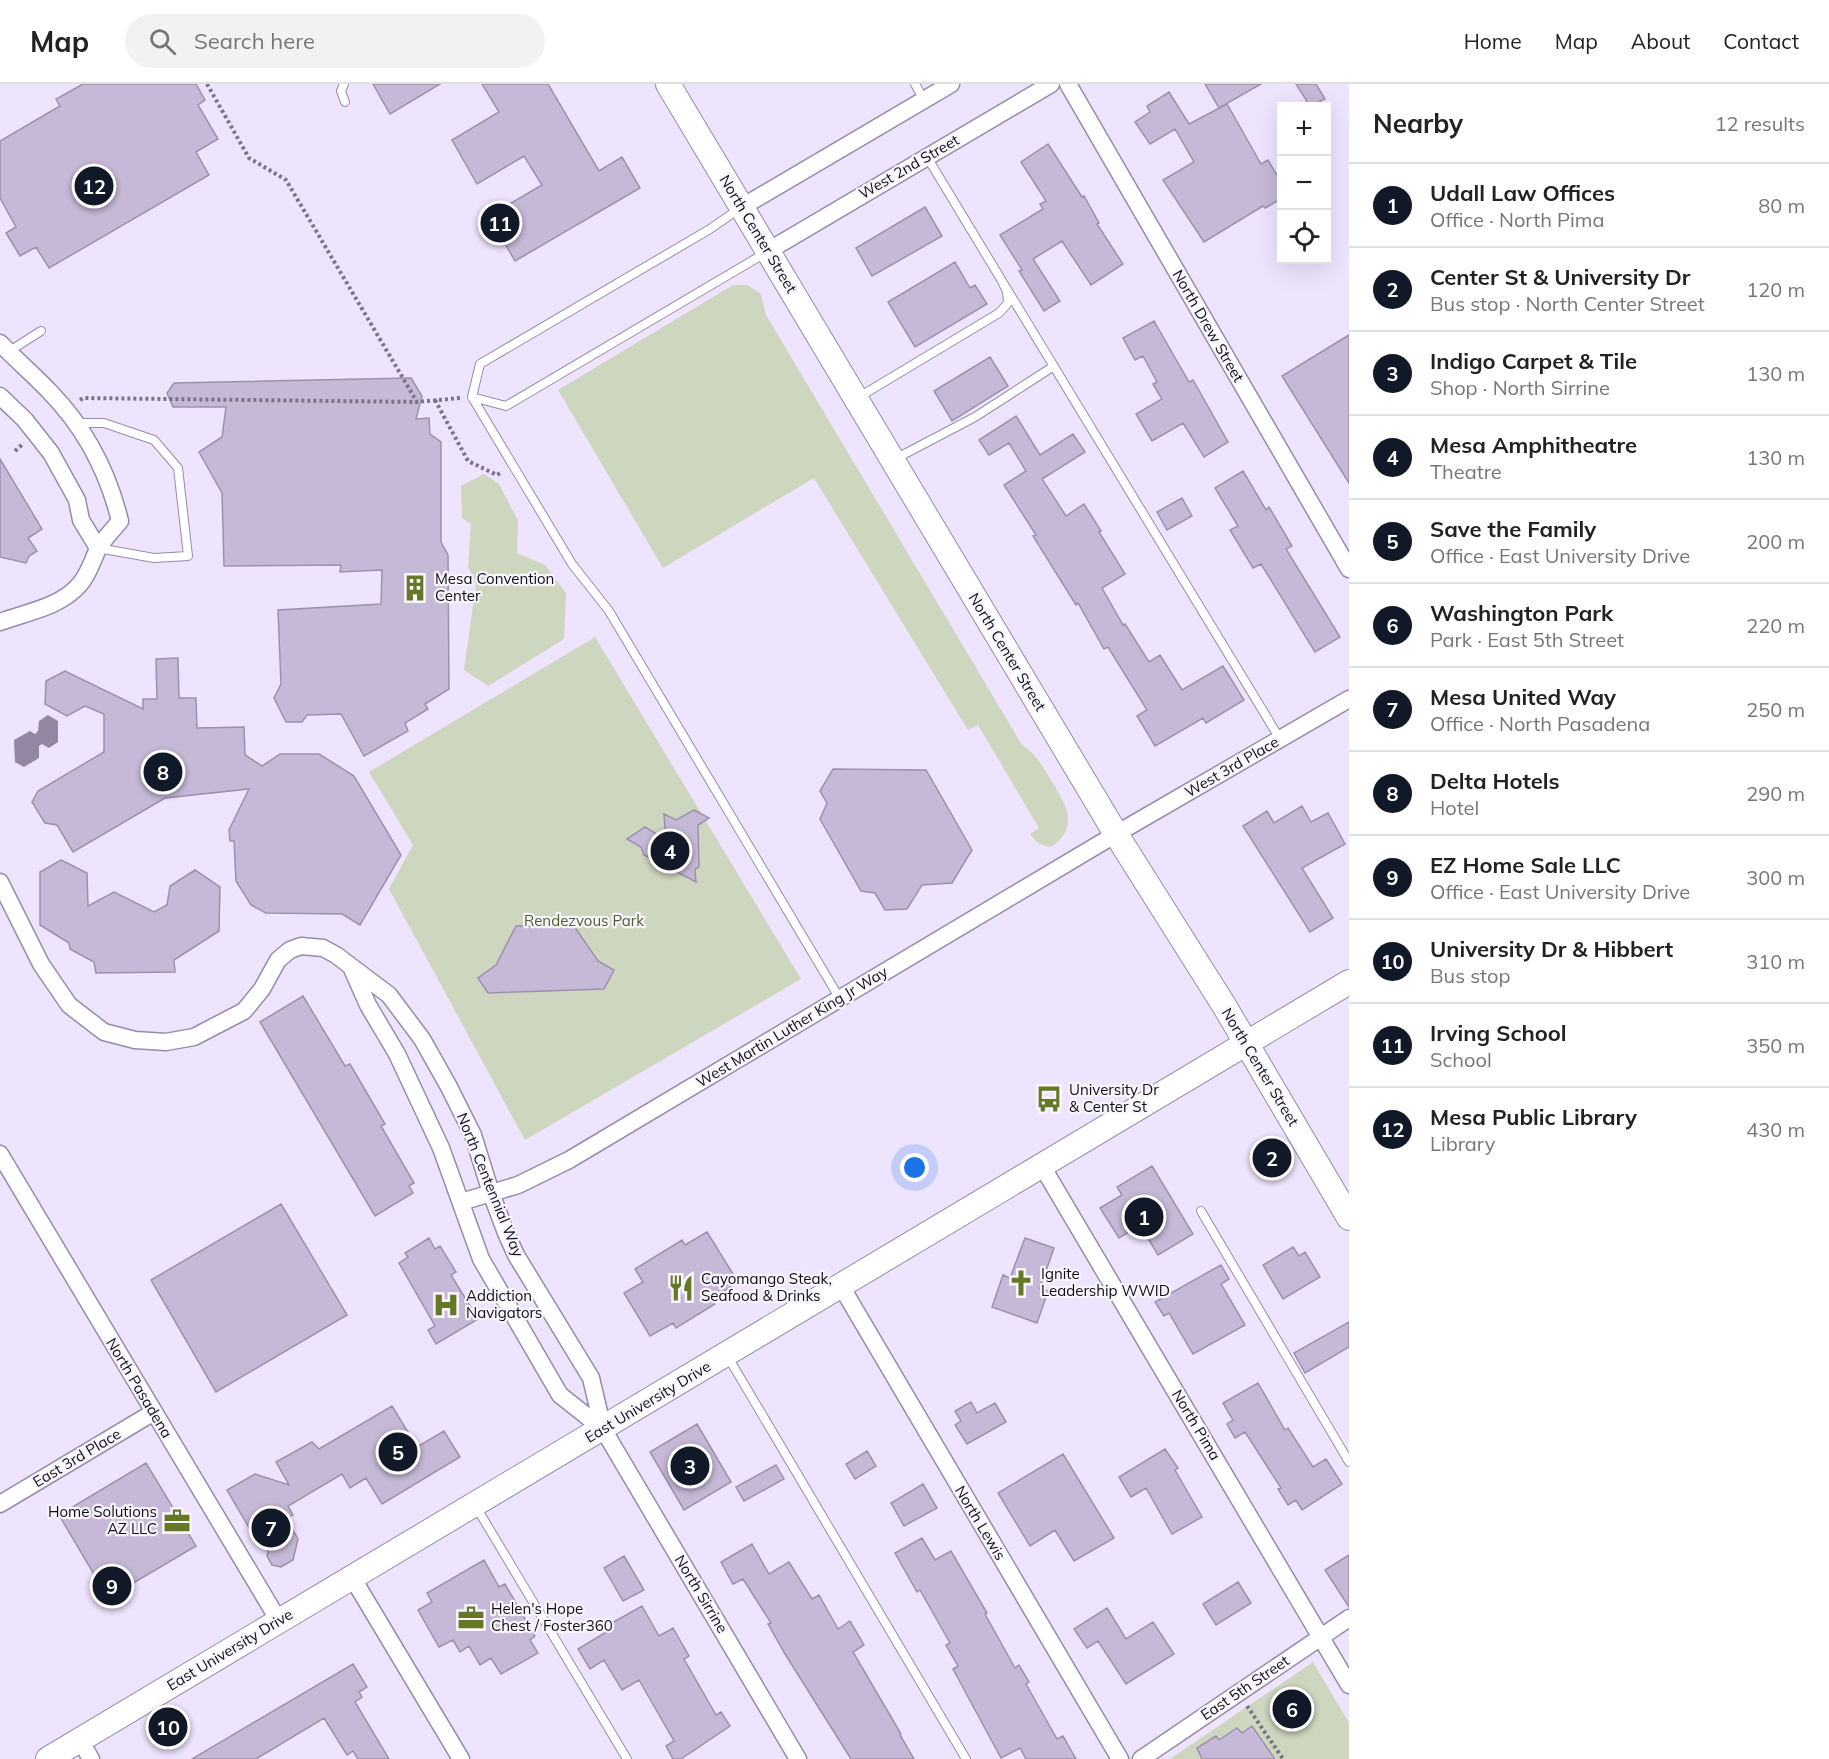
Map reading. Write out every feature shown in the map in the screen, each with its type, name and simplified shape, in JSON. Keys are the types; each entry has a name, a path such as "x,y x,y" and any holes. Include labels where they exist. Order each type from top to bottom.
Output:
{"main road":[{"name":"North Center Street","path":"668,84 1116,834 1246,1043 1349,1218"},
{"name":"East University Drive","path":"48,1759 86,1750 279,1621 1349,982"}],"street":[{"path":"742,207 951,84"},
{"name":"West 2nd Street","path":"768,251 1051,84"},
{"name":"North Drew Street","path":"1068,84 1349,569"},
{"path":"0,622 44,608 65,597 80,584 98,548 120,521 113,492 99,459 76,423 66,409 4,347"},
{"path":"0,396 37,433 51,453 77,500 81,520 98,548"},
{"name":"West 3rd Place","path":"1116,834 1349,699"},
{"name":"West Martin Luther King Jr Way","path":"461,1202 518,1185 569,1160 1116,834"},
{"name":"North Centennial Way","path":"0,882 41,963 69,1005 104,1032 135,1040 166,1042 194,1037 244,1011 262,989 278,960 290,950 301,946 323,948 389,995 422,1039 473,1135 491,1193 516,1255 591,1378 603,1429"},
{"path":"351,966 368,1005 397,1054 441,1148 481,1259 560,1395 603,1429"},
{"name":"North Pasadena","path":"0,1154 279,1621"},
{"name":"North Pima","path":"1042,1166 1349,1685"},
{"name":"North Lewis","path":"841,1286 1120,1759"},
{"name":"East 3rd Place","path":"0,1504 154,1412"},
{"name":"North Sirrine","path":"603,1429 798,1759"},
{"path":"352,1577 461,1759"},
{"name":"East 5th Street","path":"1141,1759 1349,1618"}],"lane":[{"path":"344,84 341,91 345,102"},
{"path":"915,84 924,100"},
{"path":"927,157 1280,739"},
{"path":"742,207 710,229 480,364 472,397 572,564 612,616 840,999"},
{"path":"472,397 507,406 768,251"},
{"path":"857,399 999,313 1008,303 1007,292 1002,281"},
{"path":"4,347 41,331"},
{"path":"893,460 975,417 1054,366"},
{"path":"76,423 104,423 154,440 178,468 188,556 154,558 98,548"},
{"path":"1201,1211 1349,1462"},
{"path":"727,1355 966,1759"},
{"path":"475,1505 627,1759"}],"path":[{"path":"207,84 249,158 286,180 417,402"},
{"path":"66,409 83,398 417,402 472,397"},
{"path":"435,400 468,461 497,475 513,465"},
{"path":"15,452 37,433"},
{"path":"1239,1693 1283,1759"}],"green space":[{"path":"733,285 747,285 761,294 766,315 1022,745 1037,759 1060,795 1068,822 1060,839 1051,847 1034,840 1030,834 1039,828 978,725 968,730 814,478 663,568 558,390"},
{"path":"484,474 499,484 518,521 517,553 545,565 566,593 564,639 488,686 464,670 476,584 468,567 471,524 462,518 461,486"},
{"name":"Rendezvous Park","path":"595,637 801,979 525,1140 389,889 413,845 369,772"},
{"path":"1313,1662 1349,1723 1349,1759 1170,1759"}],"shaded area":[{"path":"48,715 58,721 58,742 49,748 42,744 39,746 39,758 24,767 15,762 14,740 30,731 35,734 38,731 39,721"}],"building":[{"path":"83,84 196,84 205,100 198,105 218,139 196,152 209,175 49,268 36,247 20,256 6,233 16,227 0,198 0,141 60,106 56,99"},
{"path":"373,84 440,84 390,114"},
{"path":"482,84 548,84 599,171 622,157 640,188 515,261 489,216 542,185 524,156 477,184 452,140 499,112"},
{"path":"1205,84 1261,84 1219,108"},
{"path":"1296,84 1316,84 1325,99 1319,102 1307,102"},
{"path":"1169,92 1189,124 1227,104 1261,164 1268,160 1277,175 1277,201 1265,208 1263,206 1204,242 1163,180 1194,162 1175,129 1150,144 1135,122 1150,112 1147,106"},
{"path":"1048,144 1082,197 1084,196 1099,223 1097,224 1123,264 1091,285 1062,241 1033,259 1060,301 1044,311 1000,235 1043,209 1040,204 1046,201 1021,162"},
{"path":"925,207 942,236 872,276 856,248"},
{"path":"955,262 970,288 975,285 987,304 915,347 888,302"},
{"path":"1154,321 1189,382 1193,380 1228,442 1204,457 1183,423 1152,441 1136,414 1162,399 1153,384 1157,382 1143,356 1135,360 1123,338"},
{"path":"1349,335 1349,483 1282,376"},
{"path":"990,357 1008,386 952,421 934,391"},
{"name":"Mesa Convention Center","path":"411,378 422,396 416,419 429,418 430,434 441,442 441,542 448,555 449,689 425,704 428,709 405,723 408,731 364,756 341,714 307,715 302,722 286,722 274,698 281,684 278,610 381,604 382,570 340,572 341,565 224,566 222,493 199,452 222,437 226,407 173,407 167,393 174,383"},
{"path":"1016,416 1040,455 1073,434 1085,452 1042,479 1066,516 1084,504 1101,531 1099,532 1125,574 1102,588 1123,625 1125,624 1149,662 1160,655 1182,690 1223,666 1244,700 1206,723 1203,718 1155,746 1137,716 1147,710 1108,647 1104,649 1078,603 1076,605 1004,485 1026,471 1009,443 989,455 979,440"},
{"path":"0,459 42,529 28,538 37,551 29,556 26,563 0,557"},
{"path":"1243,471 1266,510 1269,507 1292,546 1286,549 1340,637 1315,652 1261,564 1253,568 1230,530 1238,526 1215,488"},
{"path":"1182,498 1192,516 1167,530 1157,512"},
{"path":"178,658 179,698 196,698 197,728 244,727 245,755 262,766 280,754 319,754 354,776 401,855 360,925 342,914 266,913 251,905 236,881 234,841 230,841 229,830 249,789 165,798 73,852 57,825 45,823 32,802 38,791 104,752 104,714 85,706 67,716 45,704 46,681 65,671 143,709 143,699 157,699 156,659"},
{"path":"833,769 926,770 972,850 952,883 922,885 907,909 885,910 875,893 861,891 820,819 827,803 820,791"},
{"path":"1302,806 1311,822 1328,813 1345,844 1302,868 1333,918 1310,932 1243,826 1267,811 1274,823"},
{"path":"694,810 709,818 698,825 699,867 695,869 696,882 644,855 641,847 627,839 645,827 666,840 664,814 676,820"},
{"path":"61,860 87,873 88,906 114,892 154,912 167,905 170,886 195,870 220,887 219,931 174,960 175,972 96,973 94,962 70,949 69,943 40,925 40,872"},
{"path":"516,926 574,926 598,961 614,970 604,989 488,993 478,978 496,965"},
{"path":"303,996 345,1066 350,1064 385,1124 381,1126 414,1183 409,1186 413,1193 375,1216 260,1022"},
{"path":"1152,1166 1193,1234 1158,1255 1140,1225 1119,1238 1100,1208 1122,1195 1117,1187"},
{"path":"281,1204 347,1315 216,1392 151,1280"},
{"name":"Cayomango Steak, Seafood & Drinks","path":"707,1232 738,1282 712,1299 715,1304 676,1328 673,1323 650,1336 624,1293 643,1282 635,1269 682,1240 685,1245"},
{"name":"Addiction Navigators","path":"429,1238 435,1249 440,1246 456,1272 451,1275 478,1319 436,1344 428,1330 435,1326 399,1263 408,1257 405,1253"},
{"name":"Ignite Leadership WWID","path":"1025,1238 1054,1248 1040,1288 1048,1291 1037,1323 992,1307 1003,1275 1010,1278"},
{"path":"1293,1247 1299,1256 1305,1252 1320,1277 1283,1299 1263,1265"},
{"path":"1221,1265 1229,1279 1221,1284 1245,1325 1193,1354 1169,1313 1164,1316 1155,1302"},
{"path":"1349,1322 1349,1347 1305,1373 1294,1353"},
{"path":"1258,1383 1285,1430 1288,1428 1313,1467 1326,1459 1342,1484 1302,1510 1296,1500 1288,1505 1278,1489 1281,1488 1245,1432 1235,1438 1227,1424 1233,1420 1223,1403"},
{"path":"971,1402 977,1413 995,1403 1006,1422 967,1444 955,1425 961,1421 955,1411"},
{"path":"392,1406 417,1447 444,1431 460,1457 382,1504 366,1478 350,1488 342,1474 288,1506 293,1515 286,1518 298,1539 293,1560 281,1567 272,1565 261,1539 255,1538 227,1490 255,1474 289,1485 276,1462 312,1442 319,1449"},
{"path":"697,1424 731,1482 684,1510 650,1452"},
{"path":"1165,1449 1178,1468 1175,1470 1202,1517 1172,1534 1146,1488 1131,1497 1119,1477"},
{"path":"867,1451 876,1466 855,1479 846,1464"},
{"path":"1063,1454 1114,1538 1074,1561 1055,1530 1030,1546 998,1493"},
{"path":"146,1463 196,1546 108,1598 59,1515"},
{"path":"776,1465 784,1479 744,1501 736,1487"},
{"path":"923,1484 937,1508 904,1526 891,1503"},
{"path":"922,1538 935,1560 951,1551 987,1613 985,1614 1015,1668 1019,1665 1029,1682 1026,1684 1057,1739 1063,1736 1076,1759 1026,1759 1020,1748 1001,1758 953,1669 958,1666 946,1645 950,1643 920,1590 917,1592 895,1553"},
{"path":"752,1544 769,1574 789,1562 812,1599 819,1595 838,1629 850,1621 864,1645 853,1652 914,1759 851,1759 785,1654 768,1624 771,1623 743,1579 733,1584 721,1562"},
{"path":"1349,1555 1349,1607 1325,1570"},
{"path":"624,1556 644,1590 623,1601 604,1568"},
{"name":"Helen's Hope Chest / Foster360","path":"484,1560 499,1587 505,1584 535,1636 530,1640 538,1653 501,1674 491,1658 480,1665 469,1646 460,1652 453,1640 439,1647 418,1610 432,1602 427,1593"},
{"path":"1238,1582 1251,1603 1216,1625 1203,1604"},
{"path":"642,1606 659,1636 673,1628 689,1656 684,1659 716,1715 721,1712 730,1726 681,1759 673,1759 666,1746 674,1741 639,1680 622,1690 604,1660 590,1669 578,1649 613,1628 610,1624"},
{"path":"1107,1608 1126,1639 1153,1622 1174,1654 1126,1684 1098,1641 1087,1648 1074,1629"},
{"path":"353,1664 367,1687 359,1692 362,1697 355,1702 389,1759 358,1759 353,1751 347,1755 324,1718 256,1759 192,1759"},
{"path":"1252,1726 1275,1759 1202,1759 1197,1748 1216,1736 1219,1740 1237,1728 1242,1733"}],"place":[{"name":"Mesa Public Library","path":"94,186"},
{"name":"Irving School","path":"500,223"},
{"name":"Mesa Convention Center","path":"415,588"},
{"name":"Delta Hotels","path":"163,772"},
{"name":"Mesa Amphitheatre","path":"670,851"},
{"name":"University Dr & Center St","path":"1049,1099"},
{"name":"Center St & University Dr","path":"1272,1158"},
{"name":"Udall Law Offices","path":"1144,1217"},
{"name":"Ignite Leadership WWID","path":"1021,1283"},
{"name":"Cayomango Steak, Seafood & Drinks","path":"681,1288"},
{"name":"Addiction Navigators","path":"446,1305"},
{"name":"Save the Family","path":"398,1452"},
{"name":"Indigo Carpet & Tile","path":"690,1466"},
{"name":"Home Solutions AZ LLC","path":"177,1521"},
{"name":"Mesa United Way","path":"271,1528"},
{"name":"EZ Home Sale LLC","path":"112,1586"},
{"name":"Helen's Hope Chest / Foster360","path":"471,1618"},
{"name":"Washington Park","path":"1292,1709"},
{"name":"University Dr & Hibbert","path":"168,1727"}]}
